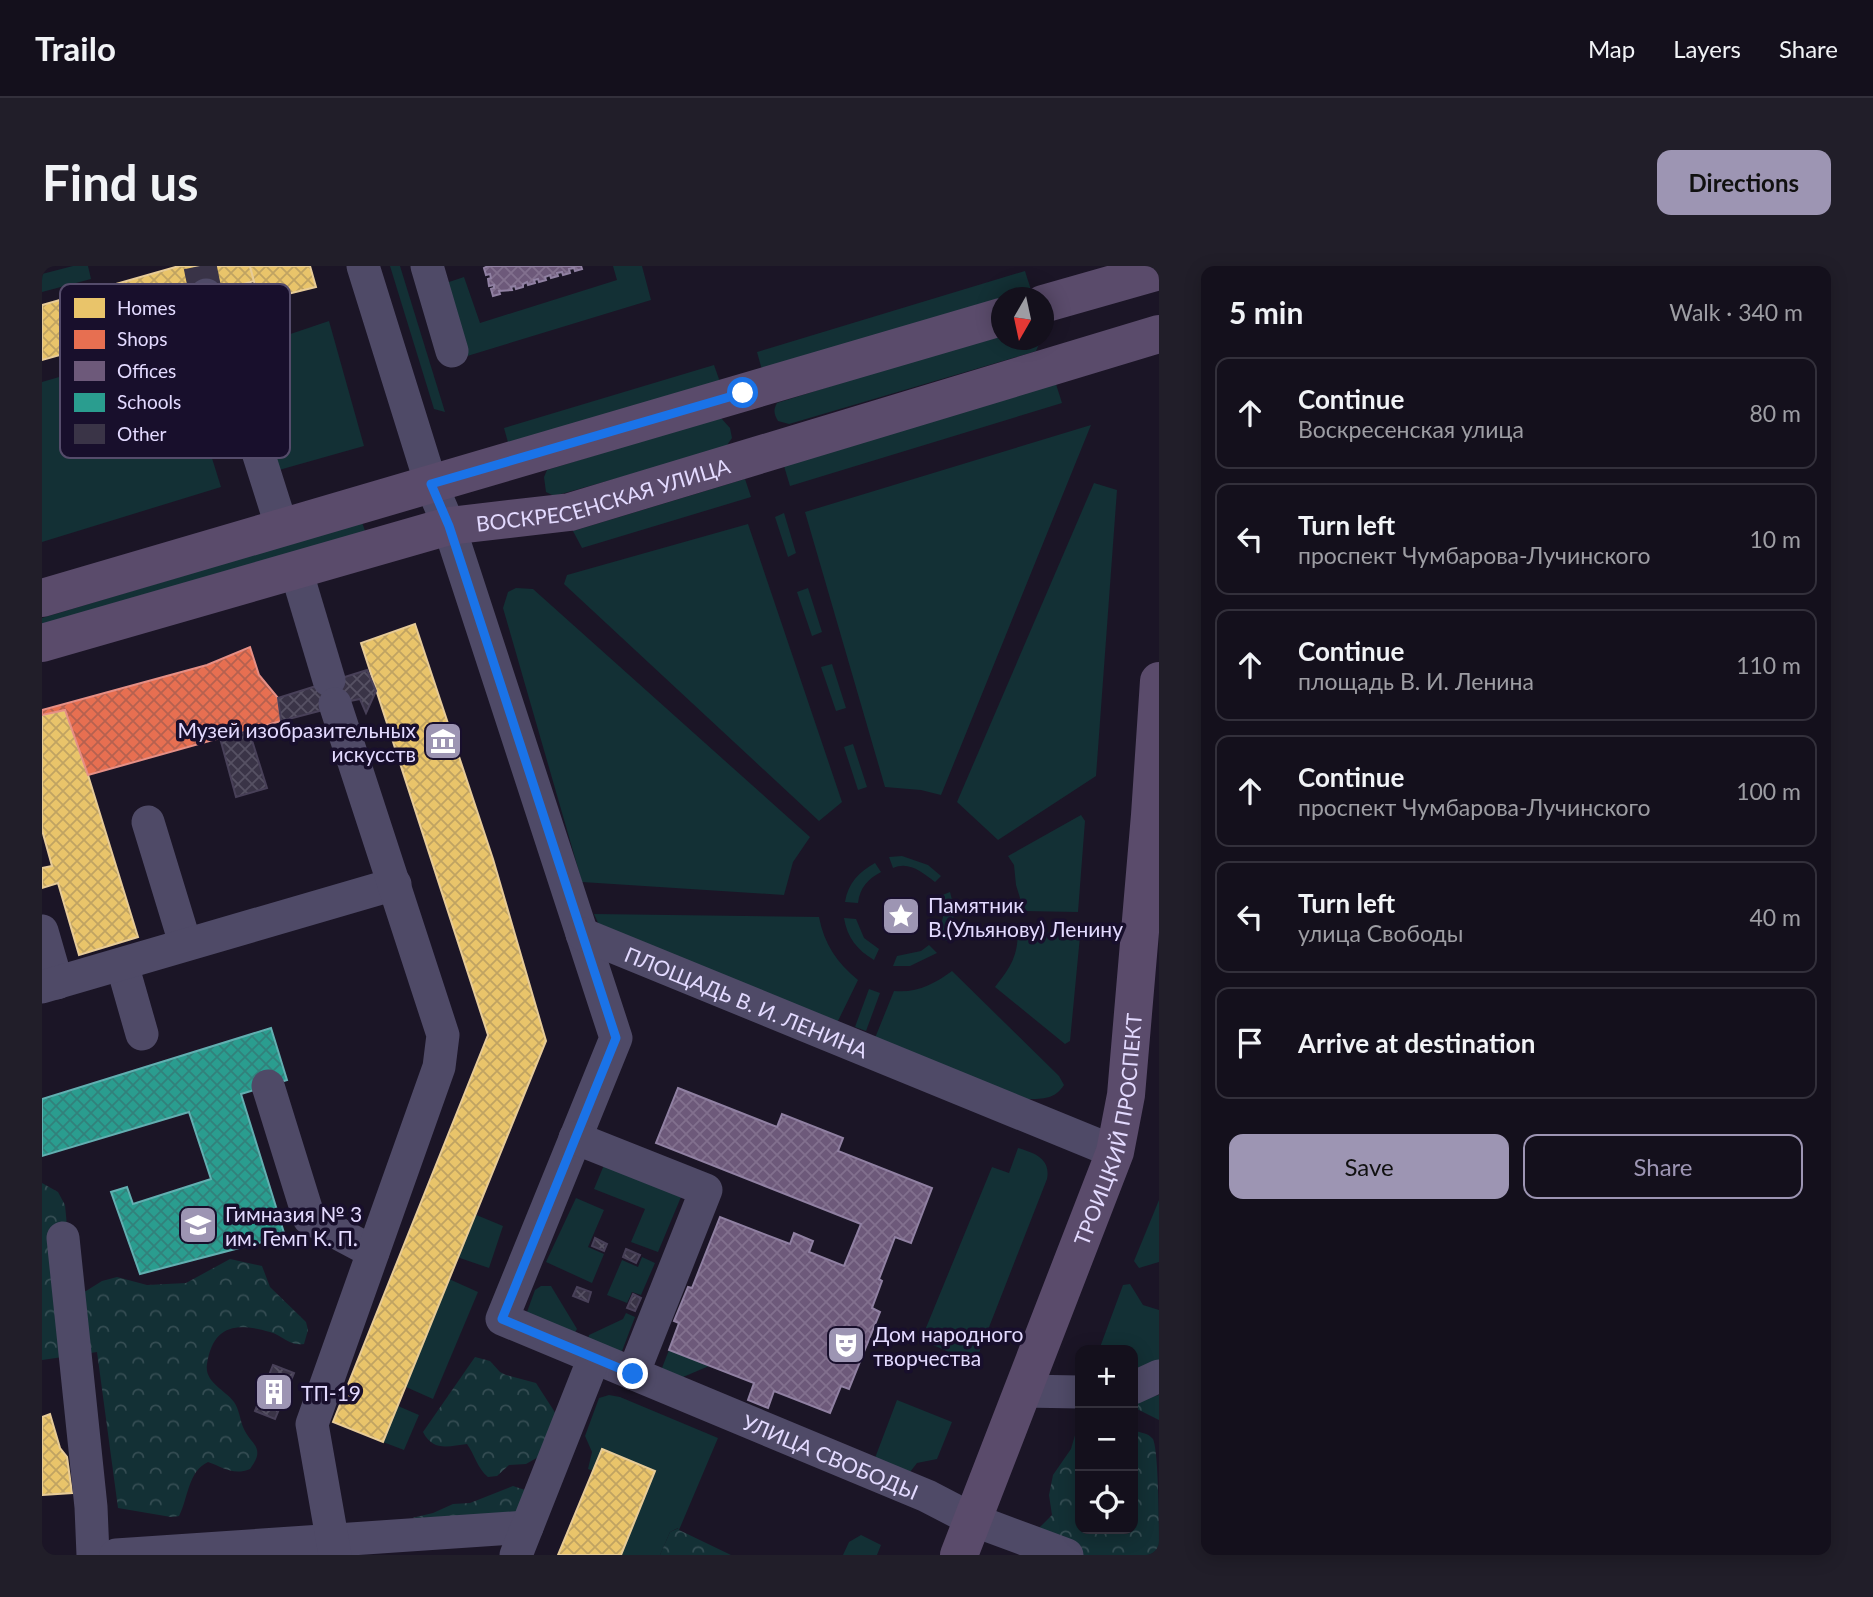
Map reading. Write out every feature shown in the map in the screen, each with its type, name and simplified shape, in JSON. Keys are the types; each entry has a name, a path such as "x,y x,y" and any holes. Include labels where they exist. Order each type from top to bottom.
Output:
{"main road":[{"path":"1054,301 1159,271"},
{"path":"42,598 991,320"},
{"name":"ВОСКРЕСЕНСКАЯ УЛИЦА","path":"42,643 449,526 569,512 1159,334"},
{"name":"ТРОИЦКИЙ ПРОСПЕКТ","path":"959,1555 1115,1152 1126,1095 1151,908 1159,681"}],"street":[{"path":"363,266 431,484 449,526 616,1038 575,1138 706,1190 633,1374"},
{"path":"427,266 452,351"},
{"path":"260,458 282,528"},
{"path":"296,570 332,692 443,1035 439,1067 312,1424 334,1548"},
{"path":"148,822 185,943"},
{"path":"42,931 49,985 185,943 395,884"},
{"name":"ПЛОЩАДЬ В. И. ЛЕНИНА","path":"582,934 1115,1152"},
{"path":"122,964 142,1034"},
{"path":"268,1086 309,1219 373,1252"},
{"name":"УЛИЦА СВОБОДЫ","path":"575,1138 502,1319 927,1496 973,1520 1067,1555"},
{"path":"63,1238 91,1507 93,1555"},
{"path":"116,1555 521,1541 594,1358"},
{"path":"1138,1386 1159,1376"},
{"path":"1023,1391 1075,1392"}],"green space":[{"path":"73,266 88,266 91,279 60,284 60,287 42,292 42,274"},
{"path":"390,266 400,266 445,412 434,409"},
{"path":"613,266 642,266 651,300 464,357 443,284 464,277 480,323 617,280"},
{"path":"1025,271 1030,287 991,287 991,302 762,370 757,352"},
{"path":"329,321 364,446 279,470 275,458 290,458 290,334"},
{"path":"991,336 991,350 1036,350 789,424 778,421 775,410 777,403"},
{"path":"714,365 720,382 509,446 504,428"},
{"path":"60,377 60,458 212,458 221,487 42,542 42,382"},
{"path":"1056,384 1062,403 790,486 784,466"},
{"path":"721,418 730,428 732,438 725,448 554,496 546,492 544,477 547,470"},
{"path":"1091,425 941,795 921,790 885,787 805,512"},
{"path":"745,479 751,497 582,548 573,531"},
{"path":"1094,483 1117,490 1096,776 998,840 957,802"},
{"path":"784,513 796,553 788,557 775,517"},
{"path":"362,522 366,534 42,631 42,618"},
{"path":"748,524 842,802 819,821 564,584 567,575"},
{"path":"516,588 533,589 810,837 793,862 784,895 582,882 503,608 508,592"},
{"path":"808,588 822,632 812,636 797,592"},
{"path":"832,664 846,708 836,711 821,667"},
{"path":"853,744 867,787 858,790 844,747"},
{"path":"1081,815 1085,821 1078,912 1024,911 1016,885 1014,865 1008,856"},
{"path":"902,856 928,865 941,876 935,882 910,867 893,868 889,857"},
{"path":"875,863 881,872 865,884 858,903 845,902 855,879"},
{"path":"950,892 953,917 947,941 938,936 943,917 940,896"},
{"path":"594,914 819,917 832,952 858,980 837,1023 599,925"},
{"path":"844,918 856,919 864,938 879,949 874,960 854,942"},
{"path":"1018,929 1080,936 1070,1041 1065,1044 995,987 1012,961 1017,947"},
{"path":"929,945 937,953 910,966 893,966 897,956 921,951"},
{"path":"952,971 1059,1076 1064,1085 1057,1093 1044,1098 1027,1099 875,1038 894,991 911,991 925,987"},
{"path":"869,989 880,993 866,1031 855,1027"},
{"path":"1018,1148 1036,1155 1044,1162 1047,1166 1047,1179 975,1363 921,1340 992,1167 1009,1173"},
{"path":"604,1165 681,1197 658,1252 631,1242 645,1209 594,1189"},
{"path":"42,1183 58,1192 65,1205 78,1293 117,1277 147,1285 186,1283 230,1259 262,1266 270,1287 306,1322 308,1330 304,1344 294,1344 270,1332 247,1327 228,1330 215,1341 207,1364 209,1376 236,1405 243,1427 256,1446 257,1455 250,1469 244,1471 228,1470 208,1462 201,1466 192,1479 179,1516 118,1508 97,1352 42,1360"},
{"path":"576,1198 604,1210 588,1247 604,1254 592,1283 546,1262"},
{"path":"1159,1200 1159,1262 1139,1268 1134,1261"},
{"path":"474,1214 503,1226 489,1268 457,1257"},
{"path":"642,1257 655,1263 641,1295 632,1292 627,1303 607,1295 622,1260 638,1267"},
{"path":"449,1279 478,1292 433,1399 406,1387"},
{"path":"1130,1284 1143,1305 1159,1310 1159,1362 1138,1368 1138,1345 1101,1345 1123,1285"},
{"path":"541,1286 551,1286 577,1329 573,1336 527,1312 535,1290"},
{"path":"626,1313 635,1317 622,1351 614,1355 587,1342 589,1335 623,1319"},
{"path":"669,1350 709,1366 676,1380 660,1373"},
{"path":"475,1357 490,1361 506,1375 536,1383 556,1414 540,1456 526,1464 509,1465 497,1476 488,1477 484,1473 467,1444 437,1445 423,1432"},
{"path":"609,1395 620,1397 718,1438 679,1530 678,1528 670,1532 660,1555 621,1555 655,1471 602,1449 593,1471 588,1469 592,1452 585,1436 599,1398"},
{"path":"1159,1395 1159,1420 1138,1410 1138,1400"},
{"path":"897,1400 952,1422 937,1459 917,1463 910,1472 875,1458"},
{"path":"398,1406 419,1415 404,1450 383,1442"},
{"path":"1138,1432 1153,1439 1158,1494 1159,1555 1073,1555 1039,1528 1052,1515 1049,1495 1053,1475 1071,1449 1075,1435 1075,1534 1138,1534"},
{"path":"513,1486 528,1491 519,1517 412,1518 453,1504 470,1503"},
{"path":"679,1528 731,1555 660,1555 670,1532"},
{"path":"861,1535 881,1545 877,1555 843,1555 849,1542"}],"building: Homes":[{"path":"179,266 250,266 254,281 244,284 116,284"},
{"path":"250,266 310,266 316,287 290,293 290,284 255,284"},
{"path":"60,300 60,355 42,360 42,305"},
{"path":"415,624 493,859 546,1041 383,1442 333,1422 488,1035 361,643"},
{"path":"65,710 138,937 79,955 58,883 42,888 42,868 52,866 42,830 42,715"},
{"path":"50,1414 60,1448 67,1457 72,1493 42,1495 42,1417"},
{"path":"602,1449 655,1471 621,1555 558,1555"}],"building: Shops":[{"path":"250,647 259,675 278,698 281,721 88,775 65,710 42,715 42,710 207,665"}],"building: Offices":[{"path":"581,266 582,269 569,269 570,273 557,273 558,276 551,278 550,275 545,277 546,280 534,280 535,283 528,285 527,282 523,287 511,287 512,290 499,291 500,294 493,296 491,289 494,285 489,286 490,274 486,275 484,268"},
{"path":"678,1088 777,1127 782,1114 843,1138 838,1151 932,1188 911,1243 895,1237 879,1279 882,1281 872,1308 880,1312 849,1389 841,1386 830,1413 774,1391 768,1408 748,1400 754,1383 669,1350 679,1323 674,1321 688,1287 692,1288 720,1217 790,1244 794,1233 813,1241 809,1252 844,1266 861,1224 656,1143"}],"building: Schools":[{"path":"271,1028 287,1080 241,1094 285,1236 140,1274 111,1192 127,1187 133,1204 211,1179 189,1112 42,1156 42,1099"}],"building: Other":[{"path":"367,670 376,691 366,713 360,699 281,721 278,698"},
{"path":"249,731 267,788 236,797 220,738"},
{"path":"595,1238 607,1244 604,1251 592,1246"},
{"path":"626,1249 640,1255 636,1263 623,1257"},
{"path":"577,1287 591,1292 588,1302 573,1296"},
{"path":"633,1294 641,1298 635,1311 627,1308"},
{"name":"ТП-19","path":"273,1365 294,1373 275,1419 255,1411"}],"tunnel":[{"path":"200,266 204,284"}],"place":[{"name":"Музей изобразительных искусств","path":"443,741"},
{"name":"Памятник В.(Ульянову) Ленину","path":"901,916"},
{"name":"Гимназия № 3 им. Гемп К. П.","path":"198,1225"},
{"name":"Дом народного творчества","path":"846,1345"},
{"name":"ТП-19","path":"274,1392"}],"route":[{"path":"633,1374 502,1319 616,1038 449,526 431,484 743,393"}]}
